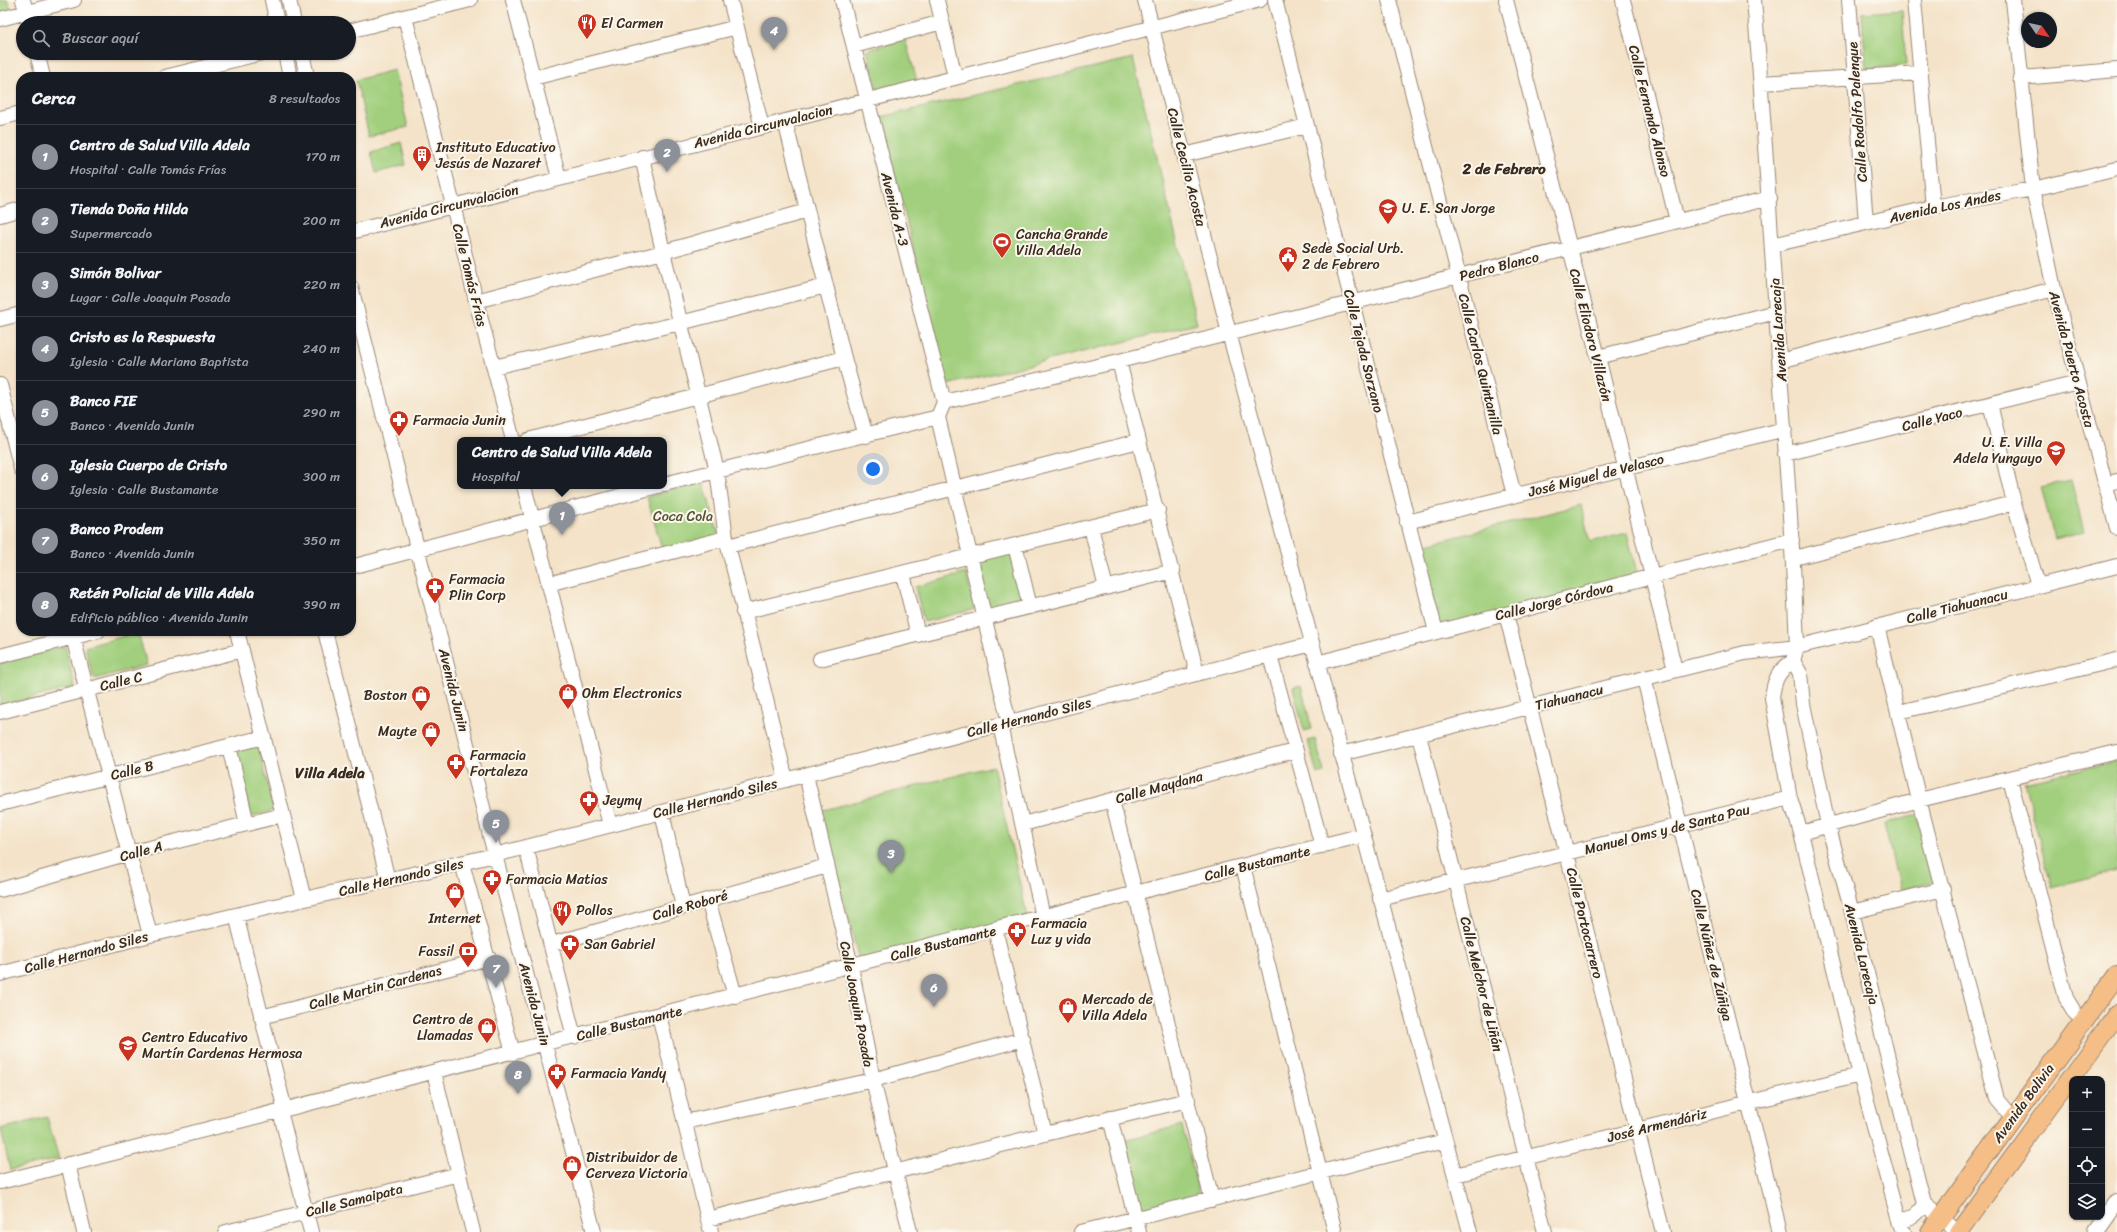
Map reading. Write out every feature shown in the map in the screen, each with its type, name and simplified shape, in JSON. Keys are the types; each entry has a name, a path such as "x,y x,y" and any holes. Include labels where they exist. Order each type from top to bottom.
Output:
{"main road":[{"name":"Avenida Bolivia","path":"1935,1225 2117,975"},
{"name":"Avenida Bolivia","path":"1958,1232 2115,1022"}],"street":[{"path":"0,19 74,0"},
{"path":"272,0 275,16"},
{"path":"289,0 292,16"},
{"path":"356,29 470,0"},
{"path":"513,0 559,178"},
{"path":"730,0 762,127"},
{"name":"Avenida A-3","path":"842,0 944,402"},
{"path":"937,0 956,77"},
{"name":"Calle Cecilio Acosta","path":"1145,0 1229,333 1470,1232"},
{"name":"Avenida Circunvalacion","path":"356,231 1260,0"},
{"name":"Calle Tejada Sorzano","path":"1275,0 1436,632"},
{"name":"Calle Carlos Quintanilla","path":"1389,0 1514,495"},
{"name":"Calle Eliodoro Villazón","path":"1506,0 1598,357 1624,468 1675,670"},
{"name":"Calle Fernando Alonso","path":"1623,0 1677,221"},
{"name":"Avenida Larecaja","path":"1754,0 1770,198 1776,312 1785,429 1785,454 1794,558 1797,647 1793,660 1782,668 1774,685 1772,698 1790,798 1801,833 1860,1075 1902,1226"},
{"name":"Calle Rodolfo Palenque","path":"1849,0 1866,223"},
{"path":"1914,0 1922,73 1933,207"},
{"name":"Avenida Puerto Acosta","path":"2013,0 2020,78 2033,189 2054,289 2078,382 2111,482 2117,528"},
{"name":"Calle Tomás Frías","path":"405,17 476,301 512,437"},
{"path":"854,46 942,22"},
{"path":"533,78 737,27"},
{"path":"39,60 42,72"},
{"path":"185,72 234,60"},
{"path":"286,60 289,72"},
{"path":"303,60 306,72"},
{"path":"2020,78 2117,70"},
{"path":"1761,83 1922,73"},
{"path":"0,118 16,114"},
{"path":"785,121 844,358 866,436"},
{"path":"1184,155 1307,126"},
{"path":"642,157 663,252 717,471 727,542 743,612 786,780"},
{"name":"Avenida Los Andes","path":"1773,245 1933,207 2033,189 2117,169"},
{"name":"Pedro Blanco","path":"944,402 1119,361 1770,198"},
{"path":"0,214 16,210"},
{"path":"476,301 663,252 807,211"},
{"path":"494,367 680,323 826,286"},
{"path":"1780,361 2054,289"},
{"name":"Avenida Junin","path":"356,306 495,855 546,1044 594,1232"},
{"path":"1598,357 1776,312"},
{"path":"0,320 16,315"},
{"path":"540,437 844,358"},
{"path":"1119,361 1158,510 1198,674"},
{"name":"Calle Yaco","path":"1785,454 2078,382"},
{"path":"0,386 16,449"},
{"path":"944,402 938,418 953,489 985,618 1023,824 1043,917"},
{"path":"1990,404 2014,503 2038,585"},
{"path":"667,483 938,418"},
{"name":"José Miguel de Velasco","path":"1407,522 1785,429"},
{"path":"548,584 953,489 1139,441"},
{"path":"525,489 610,825"},
{"path":"356,566 531,518 646,489"},
{"path":"1794,558 2014,503"},
{"path":"743,612 903,574 1158,510"},
{"path":"1091,527 1106,588"},
{"name":"Calle Jorge Córdova","path":"1317,663 1792,540"},
{"path":"1016,545 1030,607"},
{"name":"Calle Tiahuanacu","path":"1797,647 2117,566"},
{"path":"820,659 1173,571"},
{"path":"903,574 918,635"},
{"name":"Calle Portocarrero","path":"1506,614 1663,1232"},
{"path":"1877,626 1997,1098 2007,1111 2014,1116"},
{"path":"0,656 67,636 87,690 150,935"},
{"path":"238,636 304,899"},
{"path":"326,636 388,880"},
{"name":"Calle Hernando Siles","path":"0,974 150,935 495,855 1312,644"},
{"name":"Tiahuanacu","path":"1342,754 1745,653 1797,647"},
{"name":"Calle C","path":"0,712 242,650"},
{"path":"1270,656 1294,751 1322,846"},
{"name":"Avenida Larecaja","path":"1793,660 1800,673 1803,704 1828,825 1852,912 1924,1204"},
{"path":"1899,712 2117,660"},
{"name":"Calle Núñez de Zúñiga","path":"1644,678 1780,1232"},
{"name":"Calle Melchor de Liñán","path":"1419,735 1545,1232"},
{"name":"Calle B","path":"0,804 264,737"},
{"path":"229,746 247,824"},
{"name":"Calle Maydana","path":"1023,824 1294,751"},
{"path":"1801,833 1920,800 2010,780 2117,752"},
{"name":"Calle Joaquin Posada","path":"806,775 851,966 873,1080 910,1232"},
{"path":"2010,780 2066,998 2075,1013 2084,1020"},
{"name":"Manuel Oms y de Santa Pau","path":"1380,899 1790,798"},
{"path":"1112,800 1212,1200"},
{"path":"662,812 683,907"},
{"name":"Calle A","path":"0,890 129,853 283,815"},
{"name":"Calle Bustamante","path":"0,1182 512,1053 1363,835"},
{"name":"Avenida Junin","path":"526,847 552,944 574,1037"},
{"path":"462,862 512,1053"},
{"name":"Calle Roboré","path":"552,944 827,866"},
{"path":"1243,866 1335,1232"},
{"path":"1852,912 1943,889"},
{"path":"708,900 735,996"},
{"path":"236,915 311,1232"},
{"path":"995,930 1023,1039 1045,1134"},
{"name":"Calle Martin Cardenas","path":"261,1017 488,958"},
{"path":"659,1015 710,1226 895,1172 1188,1100"},
{"path":"685,1122 873,1080 1023,1039"},
{"path":"434,1072 473,1232"},
{"name":"José Armendáriz","path":"1455,1175 1860,1075"},
{"path":"1110,1118 1139,1232"},
{"path":"1081,1232 1445,1141"},
{"path":"68,1164 84,1232"},
{"name":"Calle Samaipata","path":"226,1232 459,1174"},
{"path":"2095,1232 2117,1201"},
{"path":"1902,1226 1914,1216 1924,1204 1935,1225 1958,1232"}],"green space":[{"path":"0,0 8,0 14,19 0,23"},
{"path":"1902,10 1906,65 1866,69 1862,13"},
{"path":"905,39 918,84 879,97 867,50"},
{"path":"1133,58 1197,324 947,385 881,117"},
{"path":"394,70 408,127 369,136 356,80"},
{"path":"401,143 406,165 376,173 371,152"},
{"path":"2071,480 2084,532 2055,540 2041,487"},
{"name":"Coca Cola","path":"703,481 719,536 663,552 647,497"},
{"path":"1581,505 1590,542 1627,533 1640,585 1442,636 1419,546"},
{"path":"1014,549 1027,604 986,614 973,559"},
{"path":"966,573 975,609 924,622 915,587"},
{"path":"124,636 139,636 147,665 94,679 85,647"},
{"path":"65,646 75,687 0,706 0,663"},
{"path":"1301,686 1312,729 1304,731 1293,688"},
{"path":"1315,739 1324,772 1317,774 1308,741"},
{"path":"258,744 274,810 251,817 234,748"},
{"path":"2117,761 2117,871 2052,888 2024,782"},
{"path":"993,766 1029,924 860,964 820,811"},
{"path":"1917,815 1934,882 1900,890 1884,824"},
{"path":"47,1117 59,1159 10,1170 1,1129"},
{"path":"1182,1125 1200,1199 1142,1215 1124,1140"}],"place":[{"name":"El Carmen","path":"587,40"},
{"name":"Cristo es la Respuesta","path":"774,50"},
{"name":"Instituto Educativo Jesús de Nazaret","path":"422,172"},
{"name":"Tienda Doña Hilda","path":"667,172"},
{"name":"U. E. San Jorge","path":"1388,225"},
{"name":"Cancha Grande Villa Adela","path":"1002,259"},
{"name":"Sede Social Urb. 2 de Febrero","path":"1288,273"},
{"name":"Farmacia Junin","path":"399,437"},
{"name":"U. E. Villa Adela Yunguyo","path":"2056,467"},
{"name":"Centro de Salud Villa Adela","path":"562,535"},
{"name":"Farmacia Plin Corp","path":"435,604"},
{"name":"Ohm Electronics","path":"568,710"},
{"name":"Boston","path":"421,712"},
{"name":"Mayte","path":"431,748"},
{"name":"Farmacia Fortaleza","path":"456,780"},
{"name":"Jeymy","path":"589,817"},
{"name":"Banco FIE","path":"496,843"},
{"name":"Simón Bolivar","path":"891,873"},
{"name":"Farmacia Matias","path":"492,896"},
{"name":"Internet","path":"455,909"},
{"name":"Pollos","path":"562,927"},
{"name":"Farmacia Luz y vida","path":"1017,948"},
{"name":"San Gabriel","path":"570,961"},
{"name":"Fassil","path":"468,968"},
{"name":"Banco Prodem","path":"496,988"},
{"name":"Iglesia Cuerpo de Cristo","path":"934,1007"},
{"name":"Mercado de Villa Adela","path":"1068,1024"},
{"name":"Centro de Llamadas","path":"487,1044"},
{"name":"Centro Educativo Martín Cardenas Hermosa","path":"128,1062"},
{"name":"Farmacia Yandy","path":"557,1090"},
{"name":"Retén Policial de Villa Adela","path":"518,1094"},
{"name":"Distribuidor de Cerveza Victoria","path":"572,1182"}],"district":[{"name":"2 de Febrero","path":"1504,169"},
{"name":"Villa Adela","path":"330,773"}]}
